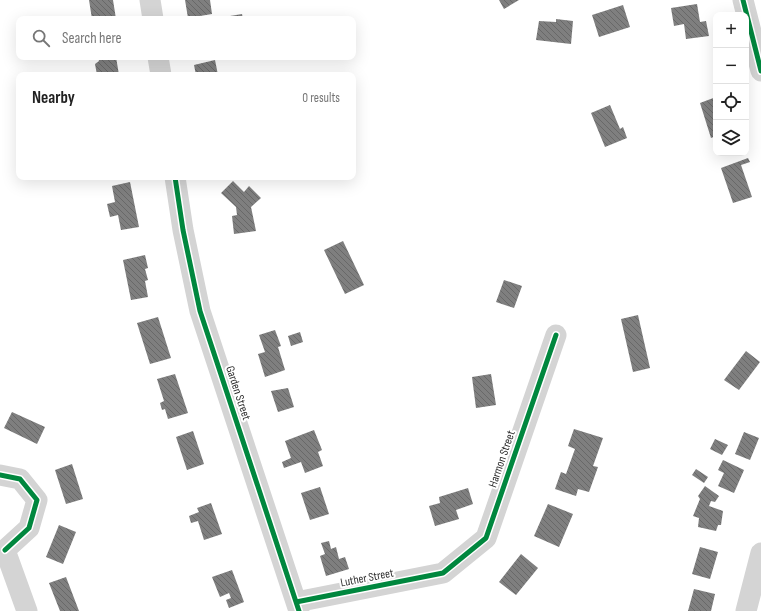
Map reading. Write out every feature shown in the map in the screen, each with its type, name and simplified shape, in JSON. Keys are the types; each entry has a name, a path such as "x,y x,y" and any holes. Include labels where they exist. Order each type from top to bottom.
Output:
{"street":[{"path":"150,0 153,16"},
{"path":"746,1 761,71"},
{"path":"158,60 160,72"},
{"name":"Garden Street","path":"175,180 183,230 200,311 297,606"},
{"name":"Harmon Street","path":"442,573 486,538 556,335"},
{"path":"0,475 20,479 37,500 28,528 2,550 27,611"},
{"path":"746,611 761,553"},
{"name":"Luther Street","path":"297,606 442,573"}],"building":[{"path":"89,0 113,0 116,16 92,16"},
{"path":"185,0 210,0 212,14 188,16"},
{"path":"499,0 519,0 504,9"},
{"path":"697,4 700,22 706,21 709,36 686,39 684,24 674,26 671,8"},
{"path":"623,5 630,27 599,37 592,15"},
{"path":"242,14 242,16 230,16"},
{"path":"556,19 573,21 571,44 536,40 539,21 556,22"},
{"path":"116,60 118,72 96,72 95,64 99,61"},
{"path":"215,60 217,72 195,72 194,65"},
{"path":"713,98 713,137 711,138 700,103"},
{"path":"610,105 620,129 623,127 627,138 605,147 591,113"},
{"path":"748,158 750,162 741,165 752,197 733,203 721,168"},
{"path":"233,181 244,192 249,186 261,198 251,207 256,231 234,234 232,216 237,215 236,207 221,193"},
{"path":"130,182 139,227 121,230 118,215 110,217 107,204 115,202 112,186"},
{"path":"343,241 364,285 345,294 324,250"},
{"path":"145,255 148,268 145,269 148,280 145,281 148,297 131,300 123,260"},
{"path":"504,280 522,286 514,308 496,302"},
{"path":"638,315 650,368 633,372 621,319"},
{"path":"158,317 171,358 150,364 137,323"},
{"path":"275,330 281,346 278,347 285,370 265,377 258,354 265,352 259,335"},
{"path":"300,332 303,342 291,346 288,336"},
{"path":"746,351 760,362 739,390 724,380"},
{"path":"175,374 188,413 168,419 165,409 162,410 160,403 164,401 157,379"},
{"path":"491,374 496,405 476,408 472,377"},
{"path":"288,388 294,407 278,412 271,391"},
{"path":"12,412 45,427 37,444 4,428"},
{"path":"574,429 603,438 593,466 598,467 589,492 578,489 576,496 555,489 561,472 566,474 575,449 568,446"},
{"path":"314,430 322,450 318,452 323,466 305,473 301,462 284,468 282,462 291,458 285,441"},
{"path":"193,431 204,464 187,470 176,437"},
{"path":"744,432 759,438 750,460 735,454"},
{"path":"715,439 728,445 722,455 710,449"},
{"path":"723,460 744,470 734,493 718,486 724,473 718,470"},
{"path":"72,464 83,499 66,504 55,470"},
{"path":"696,469 708,477 704,483 692,475"},
{"path":"705,486 719,496 715,502 711,501 709,506 723,511 721,525 718,525 716,531 698,527 699,518 693,516 700,499 698,496"},
{"path":"320,487 329,514 310,520 301,493"},
{"path":"468,488 473,504 456,510 459,519 435,526 429,506 440,503 439,497"},
{"path":"211,503 222,534 204,540 198,521 191,523 189,516 199,512 197,508"},
{"path":"548,504 573,514 559,547 534,536"},
{"path":"59,525 76,532 63,564 46,557"},
{"path":"329,541 331,549 336,547 339,559 345,557 349,569 326,576 320,556 325,554 321,543"},
{"path":"700,547 718,552 710,579 692,574"},
{"path":"521,554 538,568 516,595 499,582"},
{"path":"232,570 244,602 229,608 226,600 231,598 229,593 220,597 212,577"},
{"path":"66,577 79,611 60,611 49,583"},
{"path":"694,589 715,594 711,611 688,611"}],"cycle path":[{"path":"743,0 761,71"},
{"path":"175,180 183,230 200,311 299,611"},
{"path":"296,602 443,573 486,538 556,335"},
{"path":"0,475 20,479 37,500 29,528 5,550"}]}
